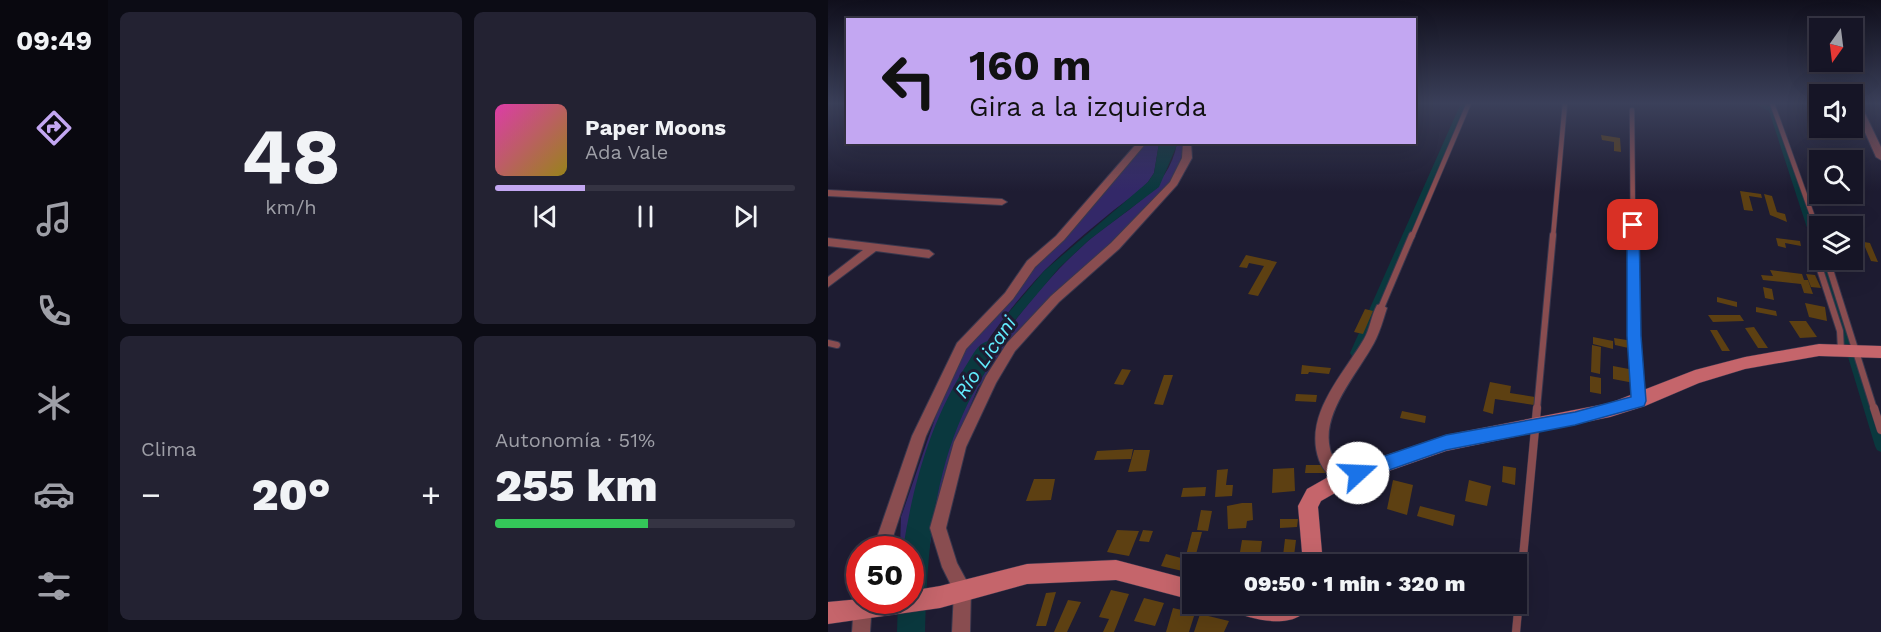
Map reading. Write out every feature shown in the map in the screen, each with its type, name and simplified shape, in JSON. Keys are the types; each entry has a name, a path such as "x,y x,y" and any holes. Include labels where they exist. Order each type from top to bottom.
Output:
{"main road":[{"path":"1312,554 1308,506 1314,495 1344,478 1446,443 1575,418 1639,401 1718,369 1799,352 1848,350 1881,352"},
{"path":"924,599 1027,574 1116,570 1182,587"},
{"path":"828,613 846,609"}],"street":[{"path":"1870,132 1881,157"},
{"path":"885,536 919,436 961,346 1009,296 1031,264 1060,238 1141,144"},
{"path":"961,632 963,590 950,567 938,528 958,447 991,380 1011,347 1030,324 1072,282 1115,246 1174,183 1187,158 1187,144"},
{"path":"828,193 1002,202"},
{"path":"828,242 929,254"},
{"path":"828,283 873,248"},
{"path":"1344,478 1327,463 1323,449 1323,434 1331,402 1369,340 1381,308"},
{"path":"861,632 862,614"}],"lane":[{"path":"1381,308 1456,132"},
{"path":"1516,632 1562,132"},
{"path":"1632,132 1634,336 1639,401"},
{"path":"1782,132 1812,216"},
{"path":"1820,270 1840,331 1881,430"},
{"path":"1829,270 1848,350"},
{"path":"828,343 837,345"}],"shaded area":[{"path":"1145,144 1159,144 1154,173 1148,182 1044,271 993,333 972,365 937,435 924,472 908,536 900,536 901,517 937,413 965,350 1013,289"},
{"name":"Río Licani","path":"1159,144 1177,144 1159,187 1089,240 1059,268 974,369 1004,318 1044,271 1148,182 1154,173"},
{"path":"1177,144 1182,144 1182,155 1174,178 1105,249 1041,307 978,388 955,442 938,502 924,576 944,454 956,415 975,378 1009,328 1060,268 1088,241 1142,199 1164,174 1172,160"}],"building":[{"path":"1601,135 1620,138 1621,152 1614,151 1614,142 1602,140"},
{"path":"1740,191 1761,194 1762,198 1749,196 1753,211 1744,210"},
{"path":"1764,194 1772,196 1777,212 1785,214 1787,222 1770,215"},
{"path":"1776,238 1800,241 1801,246 1785,243 1786,248 1778,246"},
{"path":"1863,242 1870,243 1878,262 1871,261"},
{"path":"1246,255 1277,262 1258,296 1248,294 1264,266 1249,263 1247,268 1239,267"},
{"path":"1770,270 1802,274 1804,280 1808,280 1813,294 1804,293 1801,284 1763,280 1761,275 1773,276"},
{"path":"1806,274 1815,275 1821,288 1811,287"},
{"path":"1763,287 1772,289 1774,300 1765,298"},
{"path":"1717,297 1737,302 1737,307 1717,302"},
{"path":"1805,303 1825,307 1827,321 1809,317"},
{"path":"1756,307 1776,311 1777,316 1756,312"},
{"path":"1365,309 1373,311 1363,334 1354,332"},
{"path":"1708,315 1740,315 1744,321 1713,322"},
{"path":"1789,321 1806,321 1817,337 1800,338"},
{"path":"1754,327 1768,348 1758,348 1745,328"},
{"path":"1710,330 1717,330 1730,351 1722,351"},
{"path":"1593,337 1613,341 1613,349 1593,344"},
{"path":"1614,338 1633,341 1633,349 1615,345"},
{"path":"1592,345 1601,347 1600,374 1591,372"},
{"path":"1302,365 1331,368 1329,374 1309,372 1301,374"},
{"path":"1613,366 1634,370 1634,383 1613,379"},
{"path":"1122,369 1131,370 1123,385 1114,384"},
{"path":"1164,375 1173,375 1163,405 1154,404"},
{"path":"1590,376 1601,378 1601,394 1590,392"},
{"path":"1490,382 1511,386 1510,393 1535,397 1534,405 1495,399 1493,414 1483,411"},
{"path":"1296,394 1317,395 1316,402 1295,401"},
{"path":"1402,411 1426,416 1425,423 1400,418"},
{"path":"1133,449 1131,459 1094,460 1097,451"},
{"path":"1134,450 1150,450 1146,471 1128,472"},
{"path":"1306,465 1329,465 1330,473 1305,473"},
{"path":"1503,466 1516,468 1515,485 1502,482"},
{"path":"1294,468 1295,491 1272,493 1273,469"},
{"path":"1228,469 1226,485 1233,485 1232,496 1215,497 1217,470"},
{"path":"1034,479 1055,479 1051,500 1026,501"},
{"path":"1393,480 1413,485 1407,515 1387,509"},
{"path":"1469,480 1491,486 1487,506 1465,501"},
{"path":"1206,487 1205,496 1181,497 1183,488"},
{"path":"1252,503 1253,520 1247,521 1246,528 1228,529 1227,506"},
{"path":"1420,506 1455,515 1453,526 1417,516"},
{"path":"1201,510 1212,511 1208,531 1197,530"},
{"path":"1280,519 1298,519 1297,527 1280,528"},
{"path":"1117,530 1139,531 1129,556 1107,552"},
{"path":"1143,530 1153,531 1149,542 1139,541"},
{"path":"1192,532 1202,532 1196,554 1186,554"},
{"path":"1285,539 1296,540 1294,554 1283,554"},
{"path":"1242,540 1262,541 1260,554 1240,554"},
{"path":"1166,554 1182,558 1182,571 1161,566"},
{"path":"1111,590 1129,594 1114,632 1103,632 1109,619 1099,617"},
{"path":"1056,592 1046,626 1036,626 1046,593"},
{"path":"1144,598 1164,603 1155,626 1134,621"},
{"path":"1068,600 1081,602 1067,632 1054,632"},
{"path":"1173,608 1182,610 1182,614 1195,614 1189,632 1166,632"},
{"path":"1200,614 1229,621 1224,632 1194,632"}],"waterway":[{"path":"1356,353 1452,132"},
{"path":"1779,132 1809,223"},
{"path":"1824,270 1845,329 1846,341"},
{"name":"Río Licani","path":"911,632 915,556 928,484 951,415 988,349"},
{"path":"1854,357 1881,446"}],"route":[{"path":"1358,473 1446,443 1575,418 1639,401 1634,336 1633,225"}]}
